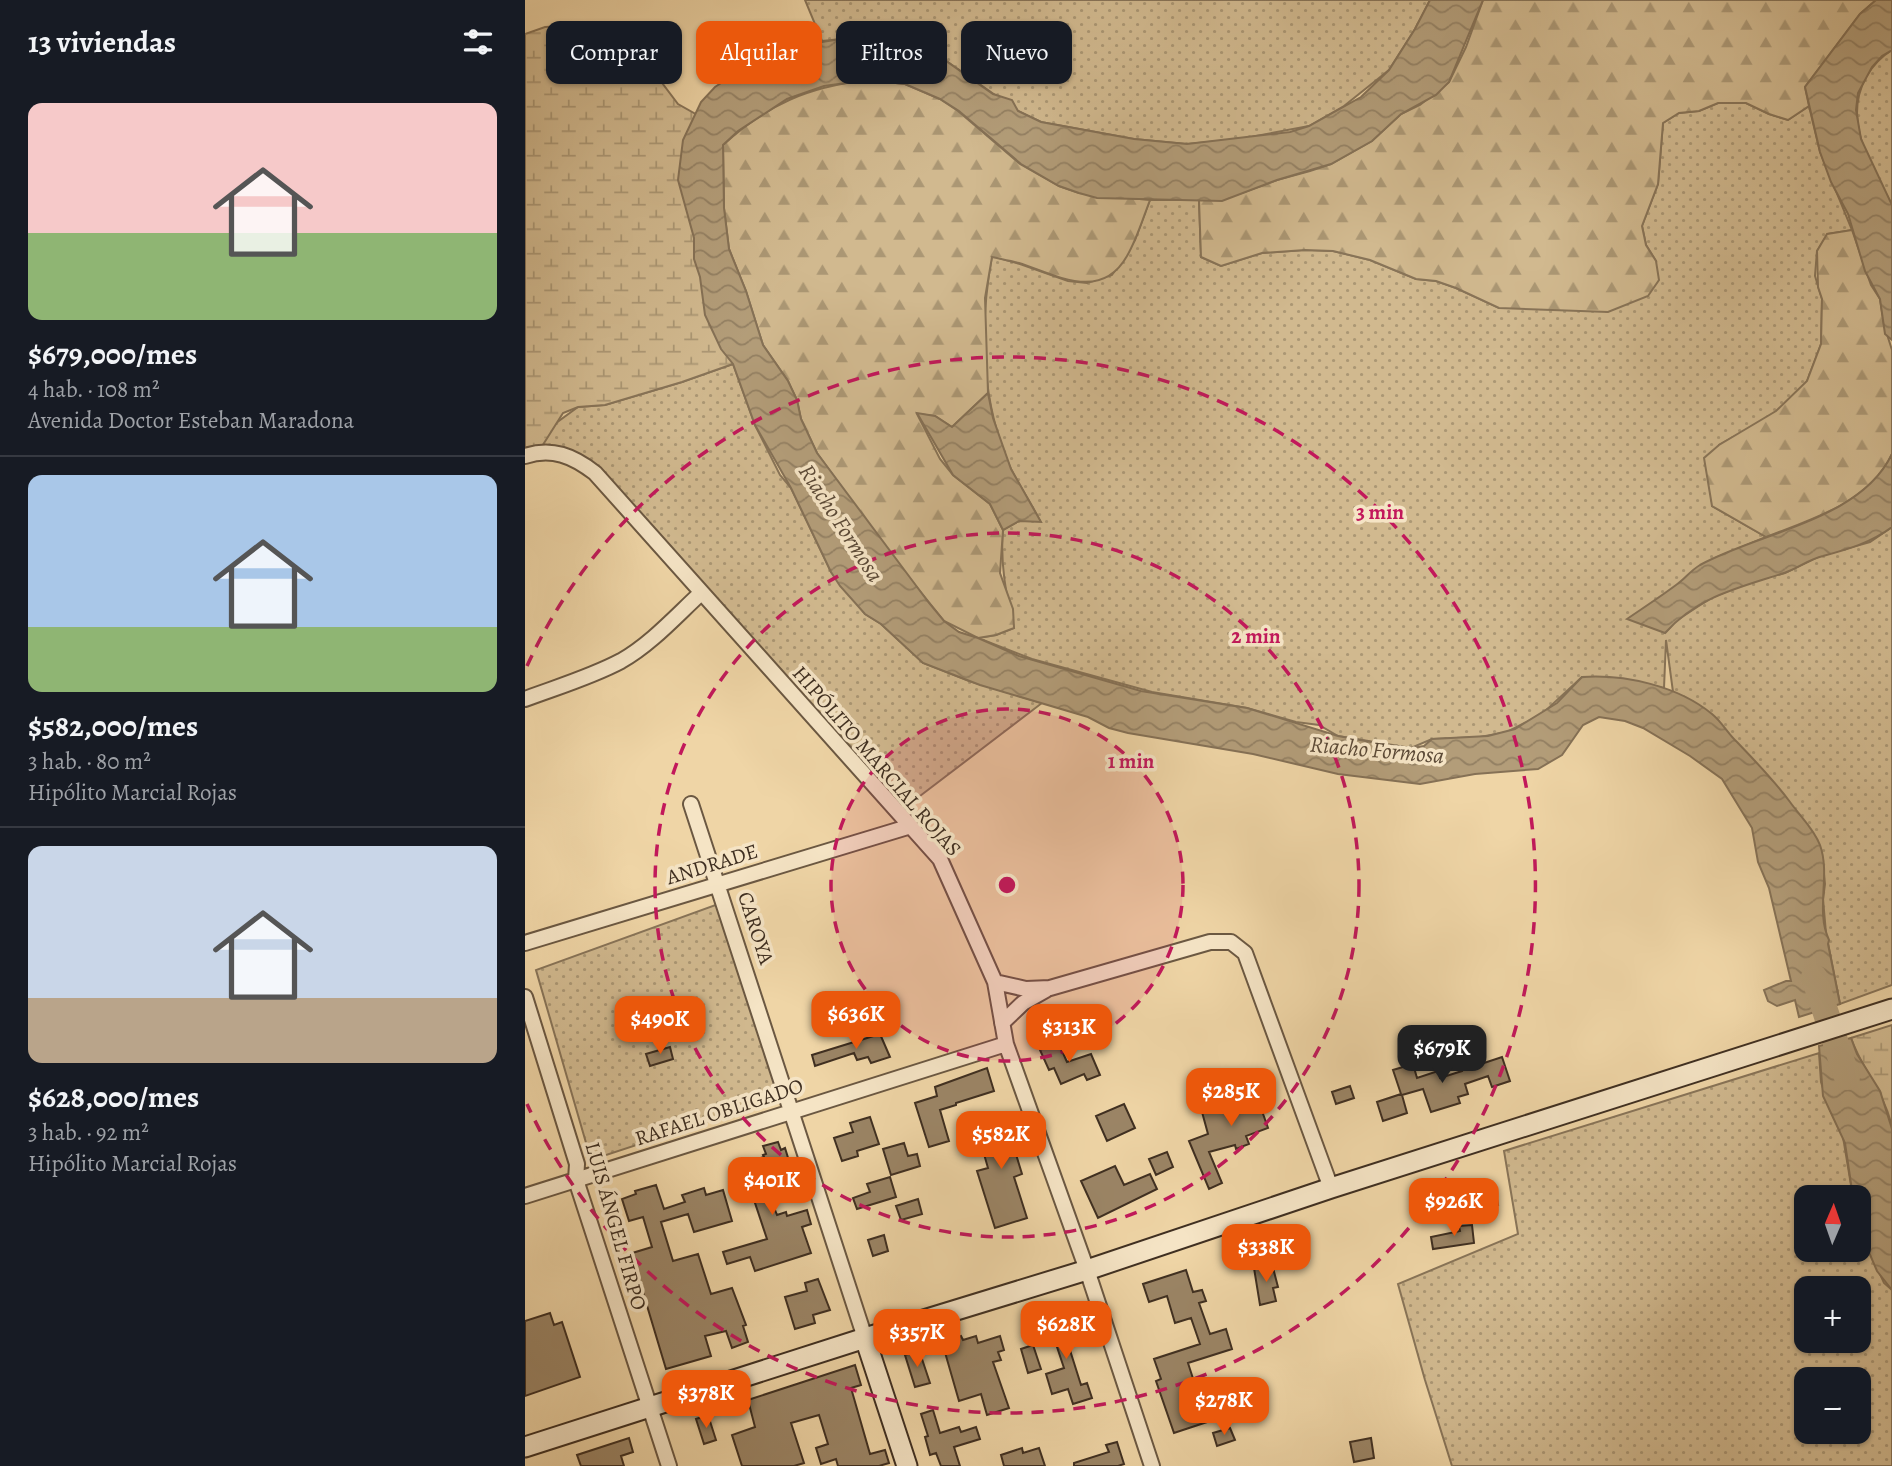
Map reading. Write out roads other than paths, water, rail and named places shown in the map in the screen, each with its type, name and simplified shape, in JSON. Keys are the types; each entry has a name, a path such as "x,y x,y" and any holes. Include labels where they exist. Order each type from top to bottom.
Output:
{"main road":[{"path":"525,1447 1087,1270 1331,1188 1884,1012"},
{"name":"CAROYA","path":"865,1338 907,1466"}],"street":[{"name":"HIPÓLITO MARCIAL ROJAS","path":"532,454 564,453 595,473 940,859 995,982 1006,1044 1087,1270 1151,1466"},
{"path":"525,699 592,675 623,660 701,593"},
{"name":"CAROYA","path":"691,804 865,1338"},
{"name":"ANDRADE","path":"525,943 911,826"},
{"path":"1002,1023 1023,1003 1050,988 1210,942 1231,942 1245,953 1331,1188"},
{"path":"995,982 1026,989 1050,988"},
{"name":"LUIS ÁNGEL FIRPO","path":"525,997 577,1164 576,1180 669,1466"},
{"name":"RAFAEL OBLIGADO","path":"525,1196 1006,1044"}],"water":[{"path":"1430,0 1483,0 1449,82 1436,95 1401,114 1372,141 1331,164 1277,180 1222,201 1097,198 1059,186 1021,164 959,111 940,99 905,84 947,84 947,62 961,72 961,84 979,84 993,94 1012,100 1018,111 1041,122 1134,139 1187,144 1290,132 1309,126 1361,97 1389,70"},
{"path":"1876,0 1892,0 1892,50 1872,67 1858,93 1856,110 1861,139 1892,205 1892,340 1885,334 1880,299 1865,271 1848,214 1831,182 1820,152 1805,87 1860,14"},
{"path":"836,40 836,84 839,84 824,86 787,99 738,131 723,145 724,208 729,249 763,345 788,381 797,400 801,419 817,453 944,621 959,632 1019,656 1141,691 1247,708 1338,736 1412,748 1424,746 1432,739 1488,736 1515,729 1557,703 1582,677 1633,680 1667,689 1698,704 1716,717 1771,778 1817,839 1824,869 1823,917 1840,1004 1799,1017 1795,1000 1777,1006 1768,1001 1764,990 1791,981 1769,888 1758,862 1752,828 1722,779 1643,728 1625,721 1599,717 1583,725 1562,755 1538,769 1475,774 1420,784 1338,774 1253,754 1128,733 1109,728 1088,717 980,685 923,663 881,624 865,614 831,572 791,488 755,425 733,364 721,349 705,315 700,277 694,259 694,238 678,180 683,140 701,102 715,87 720,84 822,84 822,42"},
{"path":"988,393 993,418 1011,469 1041,522 1019,521 1003,530 990,504 953,475 917,413 935,416 952,427"},
{"path":"1892,454 1892,527 1884,533 1859,545 1818,557 1789,571 1720,595 1691,610 1665,633 1627,619 1700,565 1724,553 1807,522 1857,495 1877,476"},
{"path":"1851,1038 1857,1054 1880,1091 1892,1129 1892,1290 1877,1271 1871,1257 1871,1185 1851,1185 1845,1143 1823,1096 1819,1046"}],"waterway":[{"name":"Riacho Formosa","path":"1814,977 1847,1077"}]}
